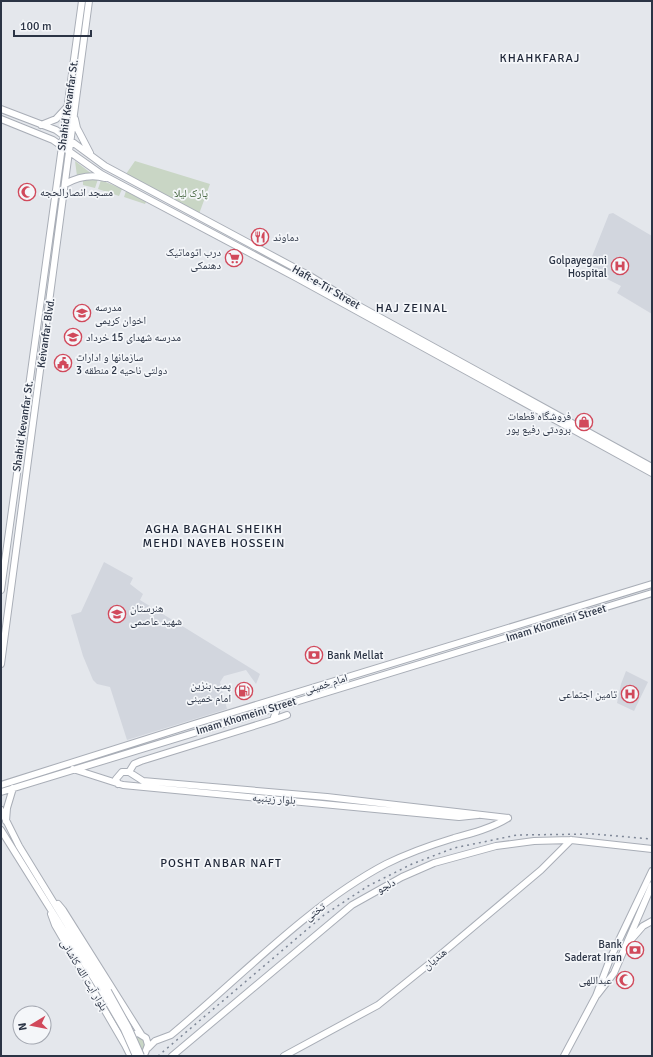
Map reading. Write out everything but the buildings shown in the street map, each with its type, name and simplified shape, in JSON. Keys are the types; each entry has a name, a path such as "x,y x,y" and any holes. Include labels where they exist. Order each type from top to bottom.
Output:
{"main road":[{"name":"Shahid Kevanfar St.","path":"1,590 82,1"},
{"name":"Keivanfar Blvd.","path":"1,664 89,1"},
{"path":"41,125 56,119 67,108"},
{"name":"Haft-e-Tir Street","path":"1,109 63,135 105,166 310,276 359,306 652,467"},
{"path":"74,115 77,128 92,156"},
{"name":"Haft-e-Tir Street","path":"1,119 53,140 101,174 297,278 652,474"},
{"path":"101,174 101,169 105,166"},
{"path":"65,184 76,179 90,176 114,180"},
{"name":"امام خمینی","path":"1,785 12,785 194,724 652,584"},
{"name":"Imam Khomeini Street","path":"1,792 12,785 73,769 652,593"},
{"path":"273,720 278,706"},
{"path":"118,784 116,779 118,775 122,772 129,772 134,764 141,761 287,715"},
{"name":"بلوار زینبیه","path":"73,769 118,784 459,817 478,815"},
{"name":"بلوار زینبیه","path":"129,772 143,781 327,797 508,818"},
{"path":"1,779 12,785 7,808 6,823"},
{"name":"بلوار آیت الله کاشانی","path":"1,810 6,823 106,992"},
{"name":"تختی","path":"148,1048 156,1041 171,1036 288,934 350,885 387,864 411,853 492,826 508,818"},
{"name":"بلوار آیت الله کاشانی","path":"1,830 46,903 106,992"},
{"name":"دلجو","path":"172,1056 333,921 368,895 434,863 496,846 534,841 571,840 652,849"},
{"name":"هندیان","path":"284,1056 378,1005 434,960 562,852 571,840"},
{"path":"564,1056 596,996 610,959 652,871"},
{"path":"596,996 606,986 620,959 652,884"},
{"path":"648,895 648,900 652,904"},
{"name":"بلوار آیت الله کاشانی","path":"52,899 63,910 141,1034"},
{"name":"بلوار آیت الله کاشانی","path":"46,903 55,925 117,1029 126,1050"},
{"path":"626,945 644,926 652,920"},
{"path":"610,959 611,963 615,964 620,959"},
{"path":"106,992 138,1056"},
{"path":"117,1029 120,1031 128,1031 132,1024 131,1020"},
{"path":"135,1033 141,1034 146,1038 148,1048 138,1056 126,1050 129,1036 135,1033"}],"shaded area":[{"name":"Golpayegani Hospital","path":"613,213 652,236 652,314 617,293 621,286 587,269 609,214"},
{"path":"104,562 133,578 130,584 143,594 140,600 260,674 256,684 246,670 224,676 220,682 227,709 127,740 110,687 97,684 93,680 83,656 71,615 81,612"},
{"name":"تامین اجتماعی","path":"626,671 648,682 634,711 617,703 621,684"}],"green space":[{"path":"75,161 92,174 77,176"},
{"name":"پارک لیلا","path":"135,161 210,184 199,214 126,174"},
{"path":"98,179 95,188 83,185 83,180"},
{"path":"101,180 122,189 119,196 98,189"},
{"path":"126,191 146,202 145,204 124,197"},
{"path":"135,1035 143,1038 146,1043 142,1051 128,1041"}],"railway":[{"path":"158,1056 324,915 368,886 412,864 454,848 517,835 593,834 652,839"}],"place":[{"name":"مسجد انصارالحجه","path":"27,192"},
{"name":"دماوند","path":"260,237"},
{"name":"درب اتوماتیک دهنمکی","path":"234,258"},
{"name":"Golpayegani Hospital","path":"620,266"},
{"name":"مدرسه اخوان کریمی","path":"82,313"},
{"name":"مدرسه شهدای 15 خرداد","path":"73,337"},
{"name":"سازمانها و ادارات دولتی ناحیه 2 منطقه 3","path":"63,363"},
{"name":"فروشگاه قطعات برودتی رفیع پور","path":"584,422"},
{"name":"هنرستان شهید عاصمی","path":"117,614"},
{"name":"Bank Mellat","path":"314,655"},
{"name":"پمپ بنزین امام خمینی","path":"244,691"},
{"name":"تامین اجتماعی","path":"630,694"},
{"name":"Bank Saderat Iran","path":"635,950"},
{"name":"عبداللهی","path":"625,980"}],"district":[{"name":"KHAHKFARAJ","path":"540,58"},
{"name":"HAJ ZEINAL","path":"412,308"},
{"name":"AGHA BAGHAL SHEIKH MEHDI NAYEB HOSSEIN","path":"214,536"},
{"name":"POSHT ANBAR NAFT","path":"221,863"}]}
